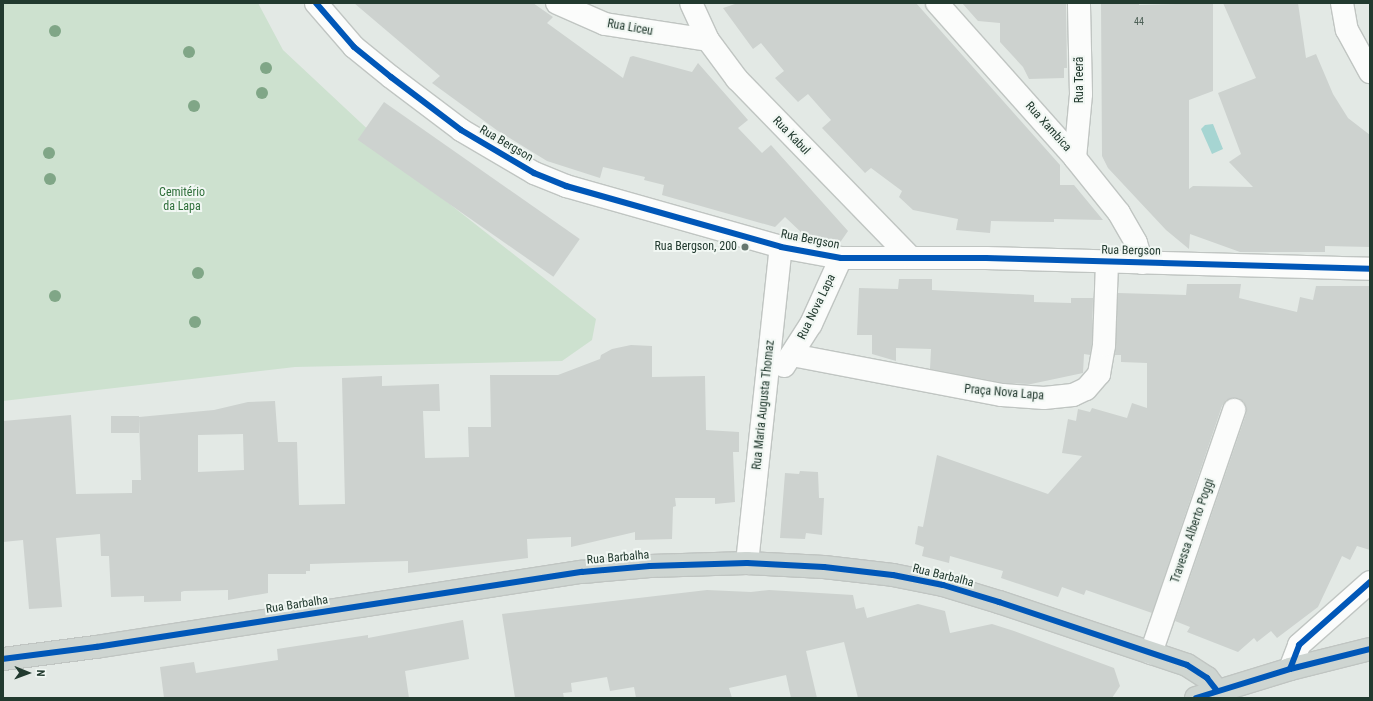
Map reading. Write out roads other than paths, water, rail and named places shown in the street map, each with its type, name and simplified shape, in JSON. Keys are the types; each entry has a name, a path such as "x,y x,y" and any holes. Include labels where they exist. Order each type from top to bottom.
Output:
{"main road":[{"name":"Rua Barbalha","path":"3,659 96,647 582,572 650,566 747,563 824,567 893,575 943,586 1187,665 1207,678 1218,694"},
{"path":"1196,698 1218,694 1290,669 1370,649"}],"street":[{"name":"Rua Bergson","path":"316,3 354,47 391,77 461,130 534,173 566,186 781,247 841,258 909,256 1370,269"},
{"name":"Rua Liceu","path":"557,3 606,24 708,40"},
{"name":"Rua Kabul","path":"690,3 708,40 737,79 909,256"},
{"name":"Rua Xambica","path":"937,3 1075,158 1128,226 1142,262"},
{"name":"Rua Teerã","path":"1075,158 1081,94 1079,3"},
{"path":"1342,3 1347,30 1370,72"},
{"name":"Rua Maria Augusta Thomaz","path":"747,563 781,247"},
{"name":"Rua Nova Lapa","path":"764,395 792,355 811,324 841,258"},
{"name":"Praça Nova Lapa","path":"792,355 1002,395 1044,398 1073,395 1086,389 1099,374 1104,345 1107,262"},
{"name":"Travessa Alberto Poggi","path":"1151,653 1234,410"},
{"path":"1290,669 1299,645 1370,582"}],"water":[{"path":"1213,124 1223,149 1212,154 1201,129 1205,125"}],"place":[{"name":"Rua Bergson, 200","path":"745,247"}],"park label":[{"name":"Cemitério da Lapa","path":"182,200"}]}
